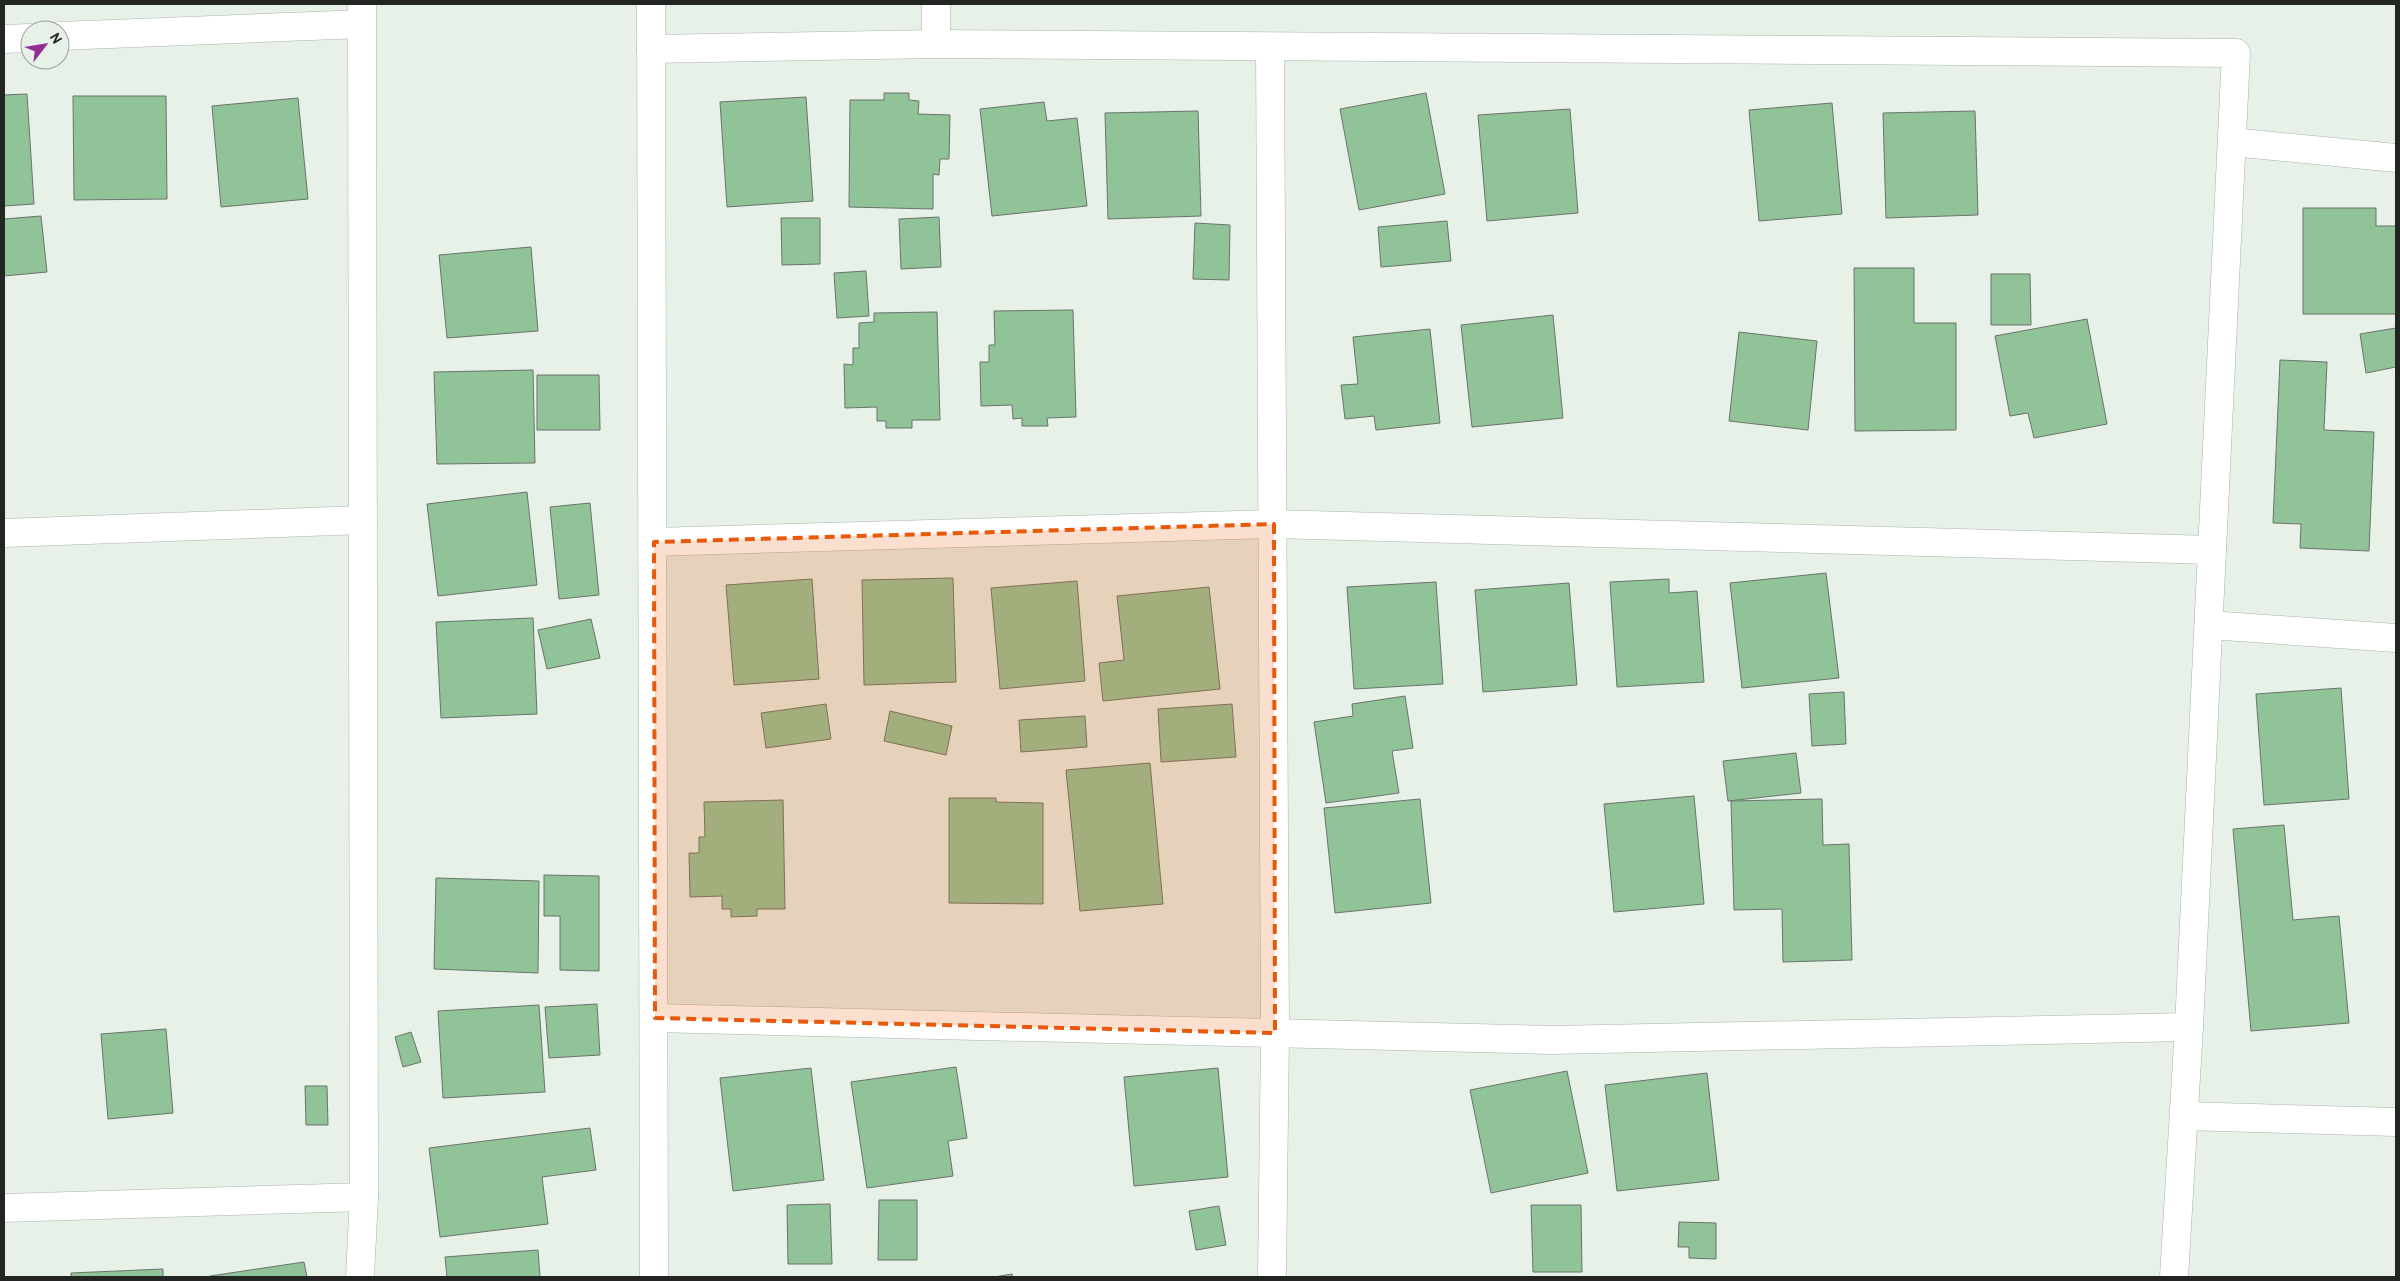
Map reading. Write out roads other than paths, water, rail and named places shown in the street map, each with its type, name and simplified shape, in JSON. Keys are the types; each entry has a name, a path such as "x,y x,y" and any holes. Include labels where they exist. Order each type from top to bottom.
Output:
{"street":[{"path":"651,4 654,542 654,1277"},
{"path":"936,4 936,44"},
{"path":"70,35 362,14 364,1196 360,1277"},
{"path":"4,39 20,38"},
{"path":"651,49 936,44 2236,53 2189,1027 2174,1277"},
{"path":"1270,47 1276,1033 1272,1277"},
{"path":"2232,142 2396,158"},
{"path":"4,533 363,520"},
{"path":"654,542 1274,524 2212,550"},
{"path":"2208,625 2396,638"},
{"path":"655,1018 1553,1040 2189,1027"},
{"path":"2184,1116 2396,1122"},
{"path":"4,1208 364,1196"}]}
